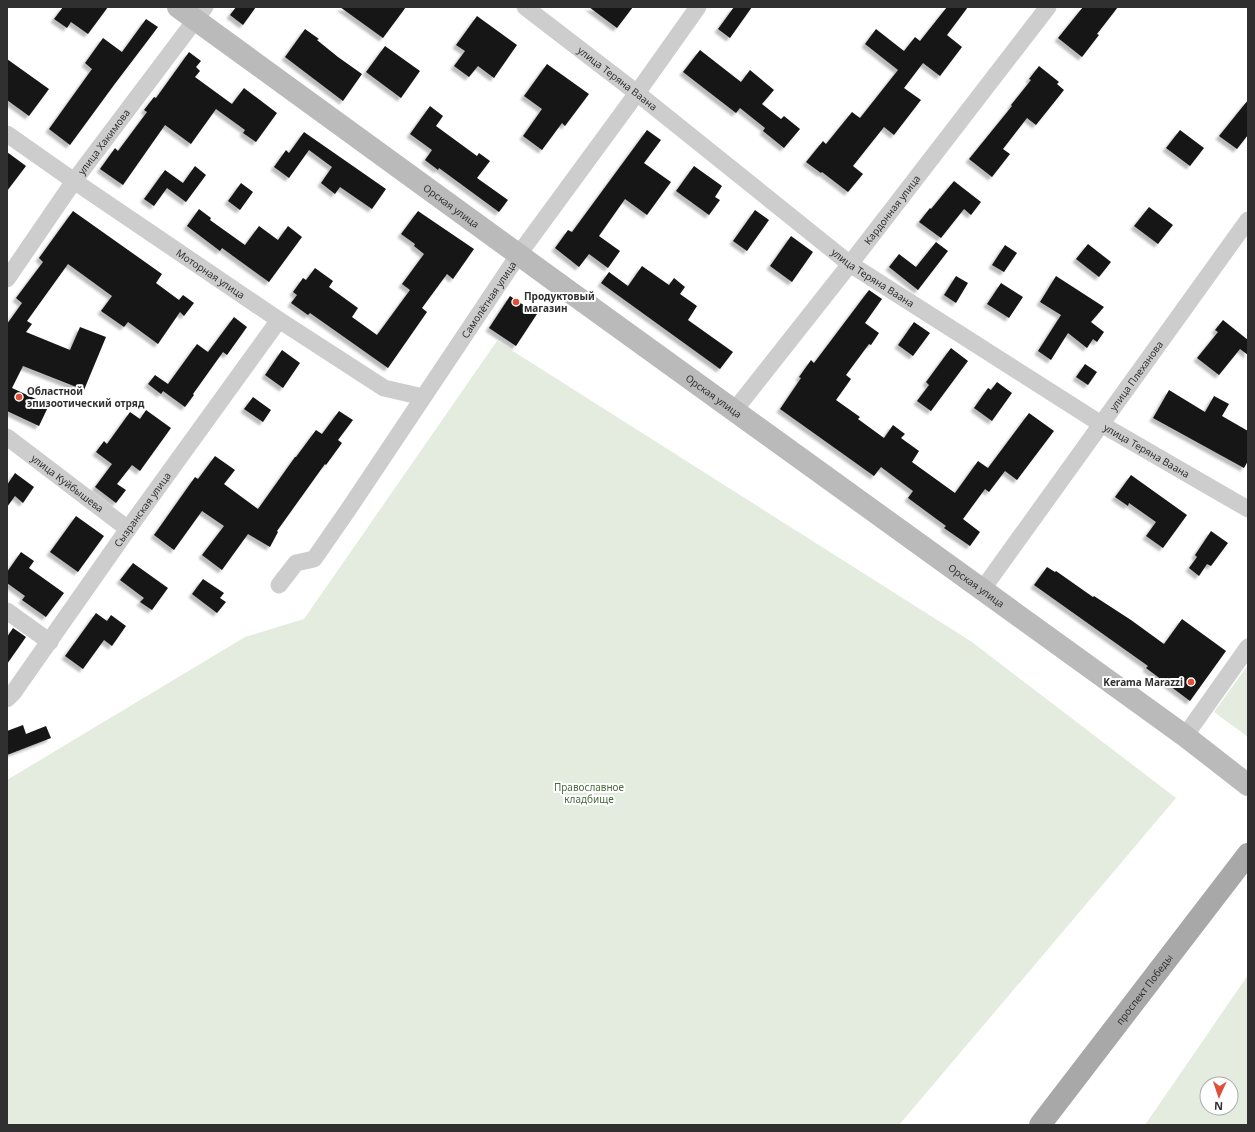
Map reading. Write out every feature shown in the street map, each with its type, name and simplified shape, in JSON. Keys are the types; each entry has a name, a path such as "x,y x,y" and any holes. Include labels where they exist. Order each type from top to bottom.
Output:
{"main road":[{"name":"Орская улица","path":"193,11 519,254 1185,736 1248,785"},
{"name":"проспект Победы","path":"1040,1125 1248,854"}],"street":[{"name":"улица Теряна Ваана","path":"525,7 637,93 850,264 1101,424 1248,509"},
{"name":"Самолётная улица","path":"278,585 296,563 314,559 519,254 698,7"},
{"name":"Кардонная улица","path":"734,411 850,264 1048,7"},
{"name":"улица Хакимова","path":"7,279 193,11"},
{"name":"Моторная улица","path":"7,134 279,320 384,388 423,397"},
{"name":"улица Плеханова","path":"982,590 1248,220"},
{"name":"Сызранская улица","path":"7,699 50,642 128,529 279,320"},
{"name":"улица Куйбышева","path":"7,437 128,529"},
{"path":"7,611 50,642"},
{"path":"1185,736 1248,648"}],"green space":[{"name":"Православное кладбище","path":"497,341 972,642 1176,798 899,1125 7,1125 7,780 245,637 304,619"},
{"path":"1248,665 1248,737 1214,712"},
{"path":"1248,975 1248,1125 1145,1125"}],"building":[{"path":"63,7 108,7 88,34 71,22 67,28 54,19"},
{"path":"236,7 256,7 243,25 230,15"},
{"path":"340,7 406,7 383,38"},
{"path":"589,7 633,7 617,28"},
{"path":"734,7 752,7 730,38 718,29"},
{"path":"947,7 968,7 947,35 962,47 940,76 923,63 904,88 921,100 894,135 884,127 853,166 863,174 848,192 806,162 823,141 826,144 852,112 860,118 898,70 865,44 876,29 904,51 915,37 920,41"},
{"path":"1083,7 1118,7 1097,34 1099,35 1082,57 1058,38"},
{"path":"477,16 517,45 494,78 478,66 469,77 454,66 465,51 456,45"},
{"path":"146,19 158,27 70,145 49,129 92,69 85,63 103,38 122,52"},
{"path":"305,29 319,39 317,40 338,57 362,74 343,101 285,57"},
{"path":"385,46 420,71 401,98 366,72"},
{"path":"700,50 741,82 750,70 774,90 762,104 781,119 784,116 800,129 784,148 763,131 765,128 740,108 736,113 683,72"},
{"path":"189,52 201,61 196,67 200,71 195,77 232,104 244,88 277,113 256,142 243,133 245,130 216,109 191,144 165,125 123,185 100,169 115,148 118,151 147,112 144,110 154,97 156,98"},
{"path":"7,59 49,89 29,116 7,100"},
{"path":"547,64 589,94 565,126 562,123 542,150 523,136 542,109 524,96"},
{"path":"1039,66 1059,82 1057,84 1064,90 1036,125 1027,118 1003,149 1010,154 992,177 969,159 1012,106 1011,105 1031,80 1029,79"},
{"path":"1248,100 1248,135 1237,149 1219,136"},
{"path":"430,106 443,116 436,126 477,156 479,153 490,161 477,178 508,200 499,212 439,168 438,170 425,160 432,150 410,134"},
{"path":"647,130 661,140 644,163 671,182 647,215 625,199 599,236 620,251 608,268 589,254 579,267 555,248 568,230 572,232"},
{"path":"1180,130 1204,148 1190,166 1166,148"},
{"path":"304,132 386,189 372,209 340,187 335,194 321,183 332,167 309,150 289,178 274,167 286,150 289,153"},
{"path":"7,152 26,166 7,191"},
{"path":"195,166 206,175 186,202 167,188 154,206 144,199 165,170 183,183"},
{"path":"694,166 722,186 715,197 720,200 709,215 676,191"},
{"path":"954,181 981,202 971,215 964,209 941,238 919,222"},
{"path":"241,183 253,192 240,210 228,201"},
{"path":"1149,207 1173,225 1158,244 1134,226"},
{"path":"199,209 211,218 210,220 245,245 259,226 278,240 288,226 302,237 269,282 222,248 220,251 187,226"},
{"path":"755,210 769,220 747,251 733,241"},
{"path":"73,211 162,274 156,283 179,300 183,295 194,303 184,316 180,312 158,344 128,322 124,327 101,311 112,296 68,264 27,321 32,324 26,332 70,350 80,327 106,337 84,390 23,366 12,388 49,405 39,426 7,411 7,324 22,303 16,298 43,262 39,258"},
{"path":"418,211 474,249 453,279 447,274 422,308 427,312 388,368 310,313 308,315 291,303 297,295 293,292 303,278 306,280 315,268 333,281 329,287 358,308 352,317 377,335 410,290 402,284 424,254 414,246 415,244 401,234"},
{"path":"791,236 813,252 792,282 770,266"},
{"path":"936,242 948,251 918,290 889,267 899,254 916,267"},
{"path":"1088,244 1111,262 1099,277 1076,259"},
{"path":"1005,245 1017,253 1004,272 992,265"},
{"path":"642,266 669,285 674,278 685,287 680,294 697,306 688,320 733,352 720,369 601,283 609,272 628,286"},
{"path":"956,276 968,283 956,303 944,295"},
{"path":"1056,276 1104,307 1091,322 1104,332 1097,342 1093,339 1087,348 1068,333 1051,360 1038,351 1061,315 1040,302"},
{"path":"1001,283 1023,297 1009,318 987,304"},
{"path":"869,290 882,299 865,323 879,333 846,375 851,379 836,400 860,417 858,419 884,438 893,425 905,434 901,438 919,451 912,462 955,493 978,461 988,468 1029,413 1054,431 1017,480 1005,471 989,492 985,489 963,519 980,532 970,546 944,528 946,526 908,498 913,491 881,467 874,476 780,409 811,360 814,363"},
{"path":"510,296 537,314 516,346 489,328"},
{"path":"234,317 247,327 227,355 223,352 185,407 163,391 161,394 148,384 155,375 168,384 197,344 208,352"},
{"path":"1223,320 1248,340 1248,355 1240,349 1219,375 1197,358 1218,332 1215,330"},
{"path":"914,322 930,333 913,356 898,345"},
{"path":"951,348 968,361 931,411 917,401 929,385 926,382"},
{"path":"282,350 300,363 283,388 265,375"},
{"path":"1085,364 1097,372 1088,385 1076,377"},
{"path":"997,382 1012,393 992,421 974,408 988,388 991,390"},
{"path":"1169,390 1205,412 1214,396 1229,404 1222,416 1248,431 1248,461 1244,468 1153,418"},
{"path":"253,397 271,410 263,422 244,409"},
{"path":"146,410 171,428 140,471 132,465 117,484 126,490 116,503 95,487 112,464 96,452 104,441 107,444 130,412 140,419"},
{"path":"339,411 353,420 338,440 342,443 277,531 278,532 270,547 248,534 222,570 202,555 224,526 202,511 174,550 154,535 195,477 198,479 215,456 235,470 224,484 258,509 316,430 322,434"},
{"path":"15,473 34,487 23,503 15,496 7,507 7,485"},
{"path":"1131,475 1187,515 1163,548 1146,536 1156,522 1129,503 1128,506 1115,497"},
{"path":"76,516 104,536 78,572 50,552"},
{"path":"1211,531 1228,543 1211,566 1207,564 1199,576 1189,568 1197,557 1195,555"},
{"path":"21,552 34,561 29,568 64,593 46,617 22,600 25,596 7,583 7,572"},
{"path":"133,563 168,588 152,610 140,602 144,598 120,580"},
{"path":"1047,567 1055,572 1056,571 1093,597 1094,596 1131,620 1164,644 1182,619 1226,651 1190,701 1146,668 1148,666 1034,585"},
{"path":"203,579 224,593 220,598 226,602 217,613 192,594"},
{"path":"96,613 107,621 111,615 126,626 112,646 104,640 83,669 65,656"},
{"path":"13,628 26,637 7,664 7,637"},
{"path":"23,725 26,734 46,726 51,738 7,755 7,731"}],"place":[{"name":"Продуктовый магазин","path":"516,302"},
{"name":"Областной эпизоотический отряд","path":"19,397"},
{"name":"Kerama Marazzi","path":"1191,682"}]}
